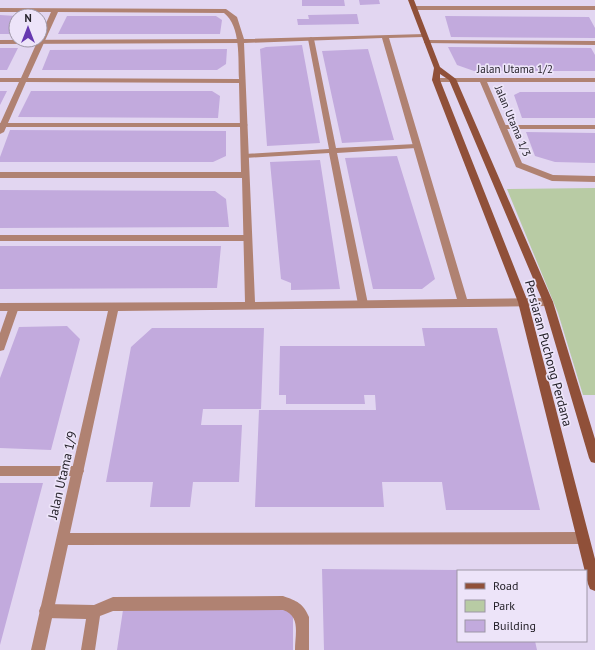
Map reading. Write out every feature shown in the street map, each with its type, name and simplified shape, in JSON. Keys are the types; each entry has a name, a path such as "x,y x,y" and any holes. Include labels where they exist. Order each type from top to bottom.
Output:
{"street":[{"name":"Persiaran Puchong Perdana","path":"411,0 423,35 437,68 436,80 523,302 595,584"},
{"path":"414,8 595,8"},
{"path":"0,10 226,11 234,17 240,41 250,305"},
{"path":"48,26 55,11"},
{"path":"48,42 240,41 423,35"},
{"path":"384,37 463,303"},
{"path":"311,39 363,304"},
{"path":"426,42 595,43"},
{"path":"38,48 1,127 244,125"},
{"path":"437,68 452,79"},
{"name":"Persiaran Puchong Perdana","path":"452,79 548,302 595,458"},
{"path":"0,80 242,81"},
{"name":"Jalan Utama 1/2","path":"436,80 595,80"},
{"name":"Jalan Utama 1/3","path":"483,80 520,165 552,178 595,179"},
{"path":"503,127 595,127"},
{"path":"245,156 416,146"},
{"path":"0,175 246,175"},
{"path":"0,238 248,238"},
{"path":"0,307 548,302"},
{"path":"0,347 14,307"},
{"name":"Jalan Utama 1/9","path":"38,650 114,307"},
{"path":"0,471 78,472"},
{"path":"62,540 583,538"},
{"path":"46,611 94,612 113,604 283,604 295,607 302,617 302,650"},
{"path":"88,650 94,612"}],"shaded area":[{"path":"0,0 595,0 595,650 0,650"}],"green space":[{"path":"595,188 595,395 583,395 558,313 507,189"}],"building":[{"path":"302,0 344,0 345,6 302,6"},
{"path":"359,0 379,0 380,4 360,5"},
{"path":"357,14 359,24 298,25 297,19 309,19 308,15"},
{"path":"0,15 8,16 8,34 0,34"},
{"path":"67,16 216,16 222,20 220,34 58,34"},
{"path":"445,16 589,17 595,28 595,38 451,37"},
{"path":"302,45 320,143 267,146 260,49 266,47"},
{"path":"448,47 591,48 595,55 595,71 474,71 457,65"},
{"path":"0,48 18,48 7,70 0,70"},
{"path":"227,49 226,64 217,70 42,70 50,50"},
{"path":"368,49 394,140 342,143 322,51"},
{"path":"0,91 7,91 0,105"},
{"path":"31,91 212,91 220,96 218,118 18,117"},
{"path":"520,92 595,92 595,118 522,118 514,95"},
{"path":"10,130 226,131 226,156 213,162 0,162 0,157"},
{"path":"526,132 595,133 595,163 555,162 535,156"},
{"path":"397,156 435,279 422,289 373,289 345,158"},
{"path":"320,160 340,289 291,290 291,283 281,279 270,162"},
{"path":"0,190 215,191 226,199 229,227 0,228"},
{"path":"0,246 221,246 217,288 0,289"},
{"path":"67,326 80,339 51,450 0,448 0,378 19,327"},
{"path":"152,328 264,328 261,409 203,409 201,425 242,425 239,482 193,482 190,507 150,507 153,482 106,482 131,347"},
{"path":"422,328 497,328 540,510 446,510 442,482 382,482 384,507 255,507 259,410 376,410 375,395 364,395 365,404 286,404 286,395 279,395 280,346 425,346"},
{"path":"0,483 43,483 0,645"},
{"path":"322,569 458,570 457,642 535,642 537,650 324,650"},
{"path":"293,609 293,650 117,650 123,610"}]}
